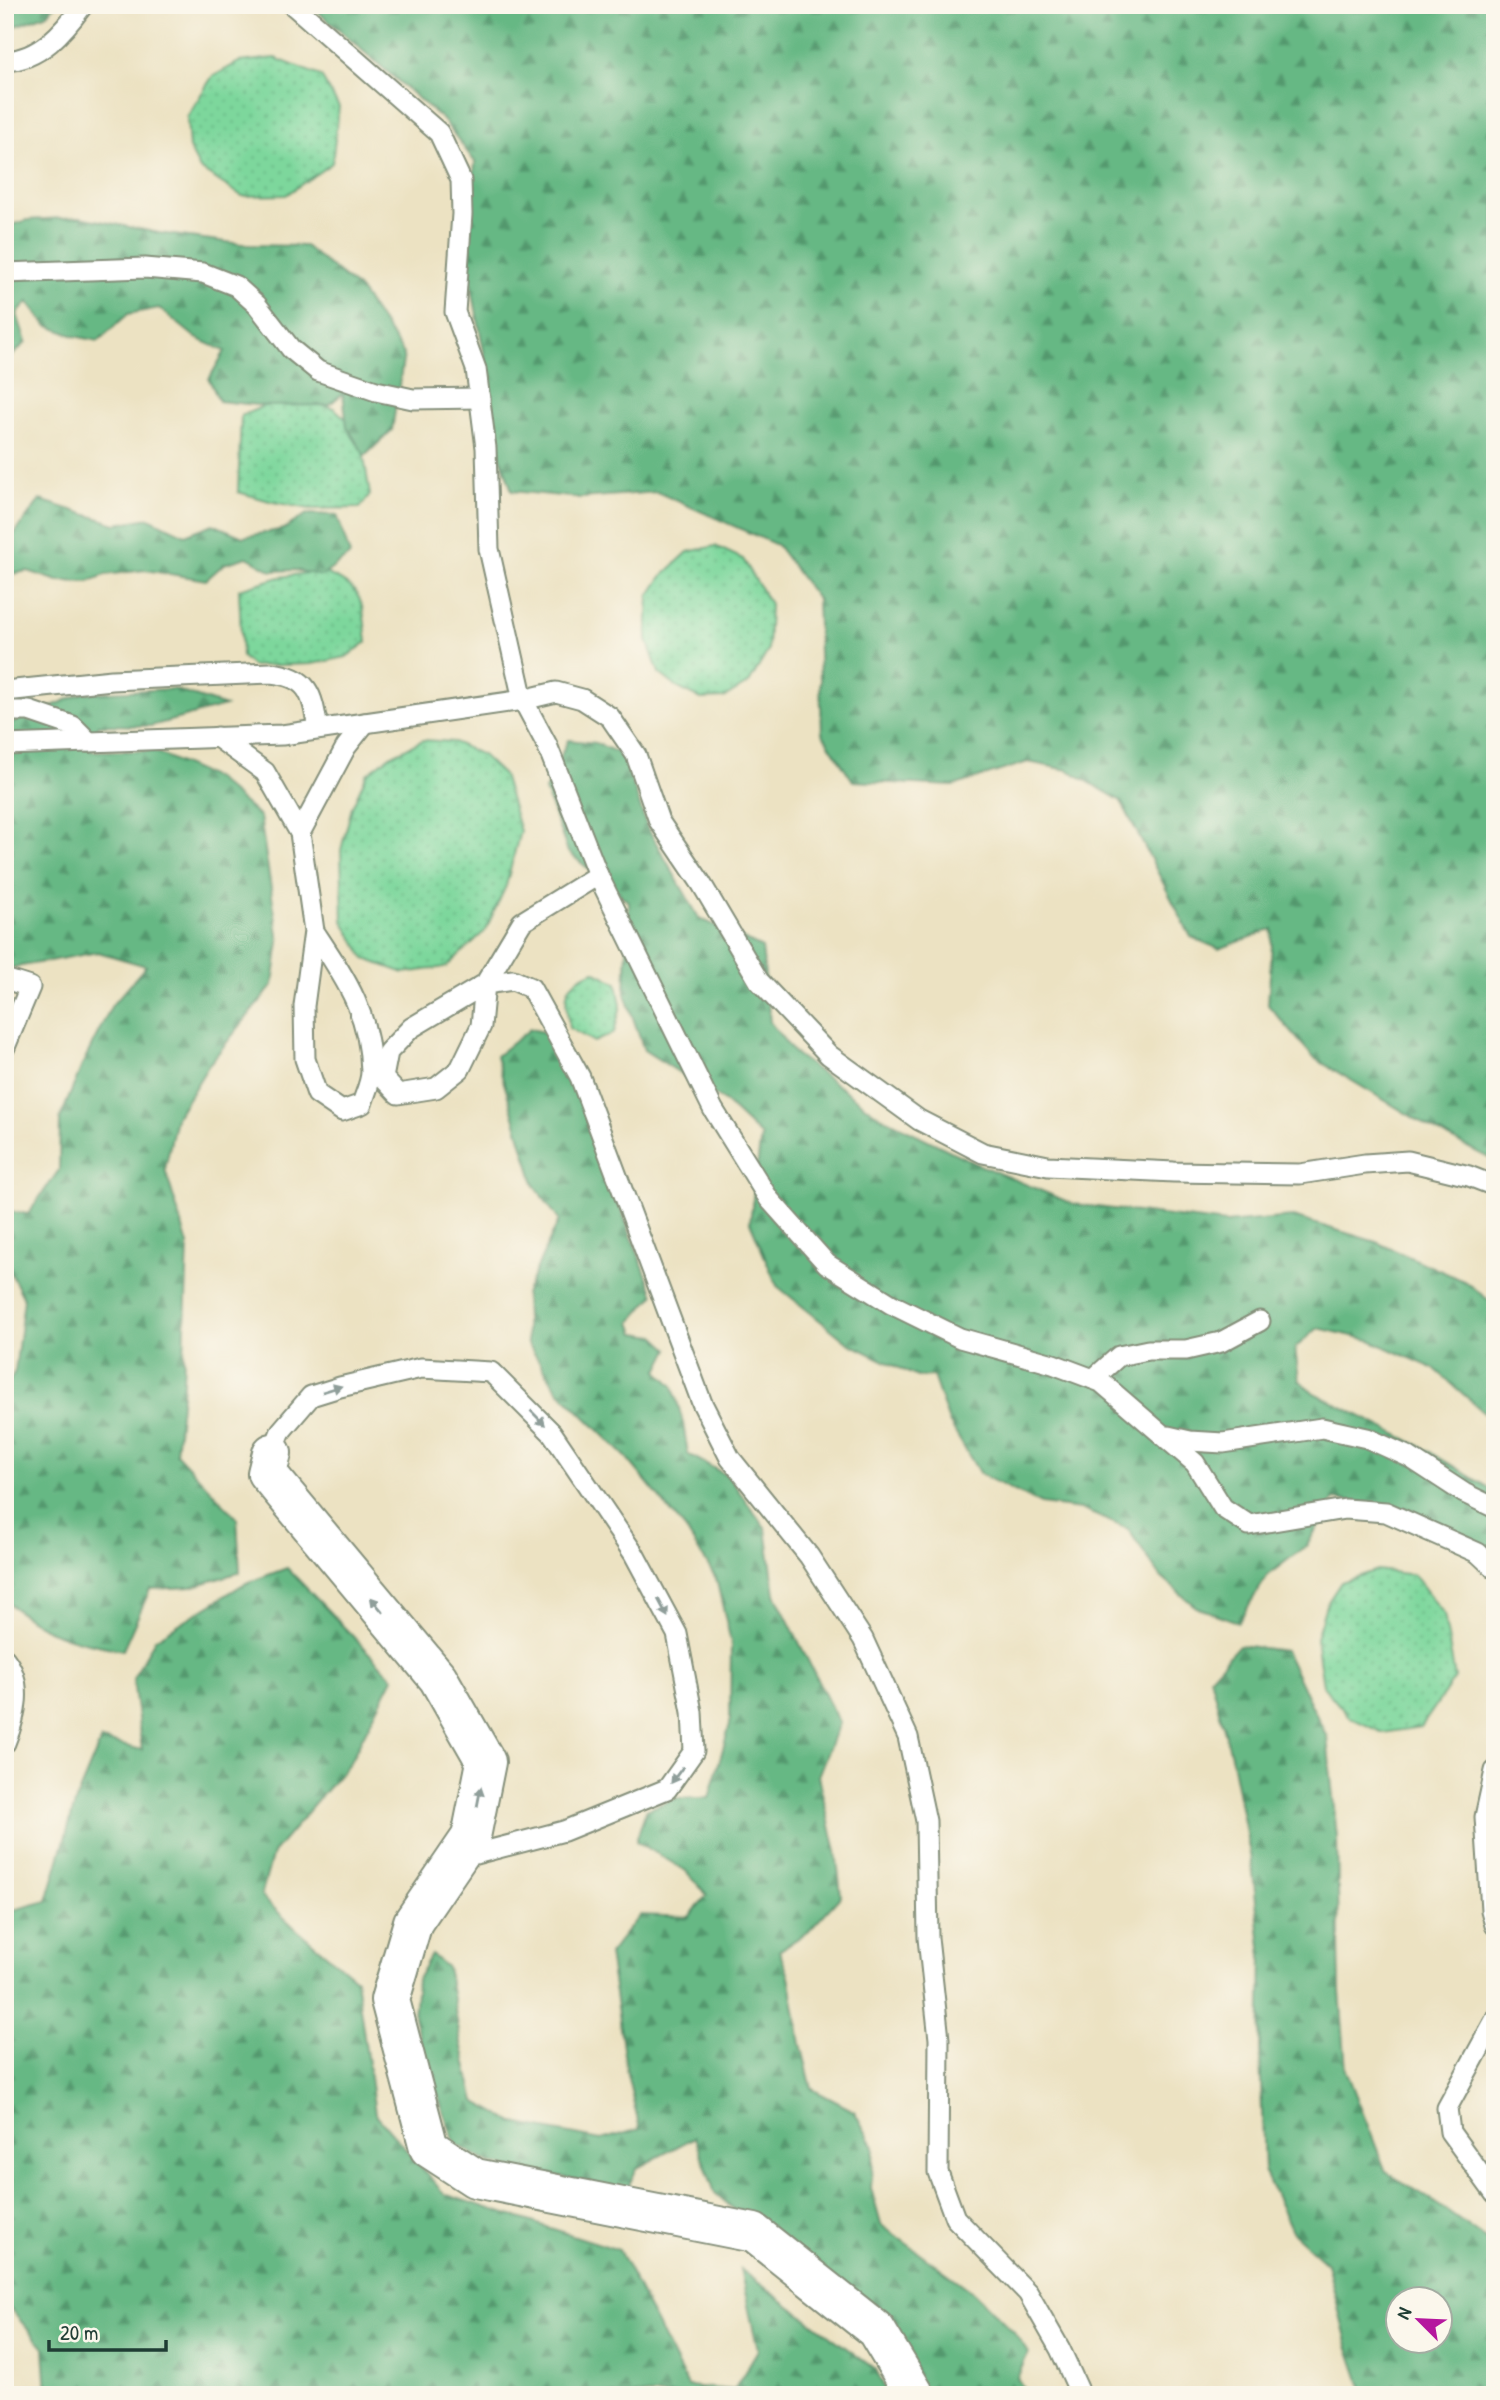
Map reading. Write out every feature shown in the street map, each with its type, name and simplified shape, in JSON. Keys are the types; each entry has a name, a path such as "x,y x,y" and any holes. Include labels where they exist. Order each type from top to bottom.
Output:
{"street":[{"path":"272,1454 267,1473 438,1678 486,1762 471,1836 413,1922 390,2000 429,2148 475,2178 754,2233 876,2330 915,2395"}],"lane":[{"path":"5,61 15,61 43,49 68,25 83,5"},
{"path":"293,5 439,133 461,180 455,312 476,369 486,448 489,549 523,700 547,745 598,875 713,1109 769,1199 827,1264 891,1304 960,1338 1053,1364 1101,1382 1195,1463 1223,1508 1249,1525 1345,1508 1386,1512 1478,1553 1495,1569"},
{"path":"5,273 145,268 202,273 236,286 257,304 291,349 318,371 376,391 413,399 480,398"},
{"path":"5,691 112,680 271,673 290,675 312,694 318,729"},
{"path":"5,745 282,735 523,700 556,692 582,699 610,717 636,755 659,821 701,884 759,981 829,1055 919,1120 983,1153 1048,1166 1300,1174 1365,1164 1408,1161 1469,1176 1495,1186"},
{"path":"5,711 29,710 73,726 89,742"},
{"path":"300,833 346,747 365,723"},
{"path":"217,737 265,772 300,833 314,931 304,1006 305,1059 317,1094 342,1111 362,1104 371,1074 365,1026 351,988 314,931"},
{"path":"598,875 522,922 485,984 481,1026 460,1069 436,1088 398,1094 383,1077 388,1052 411,1028 485,984 513,980 531,988 580,1077 702,1402 730,1458 808,1556 863,1639 908,1737 926,1821 928,1938 939,2039 939,2172 956,2218 1028,2293 1060,2349 1081,2395"},
{"path":"5,979 30,987 5,1047"},
{"path":"1093,1379 1119,1356 1148,1350 1186,1350 1221,1342 1260,1321"},
{"path":"272,1454 281,1431 311,1396 421,1368 491,1371 552,1433 634,1554 677,1634 692,1712 694,1751 667,1788 565,1831 456,1859"},
{"path":"1163,1435 1190,1441 1223,1443 1322,1429 1367,1438 1409,1457 1464,1493 1495,1508"},
{"path":"1209,1485 1205,1466 1209,1454 1223,1443"},
{"path":"5,1658 10,1665 18,1693 12,1726 5,1743"},
{"path":"1495,1771 1485,1817 1491,1910 1495,1925"},
{"path":"1495,2020 1447,2108 1450,2132 1495,2194"}],"green space":[{"path":"5,5 55,5 48,14 5,30"},
{"path":"310,5 1495,5 1495,1161 1436,1131 1314,1058 1268,1005 1273,929 1219,949 1191,937 1121,801 1068,770 1028,762 953,786 853,781 822,733 817,599 777,545 657,492 581,498 512,491 500,455 468,267 475,162 443,120"},
{"path":"275,58 321,76 339,107 332,163 286,195 242,196 200,169 189,148 187,117 212,77 239,62"},
{"path":"80,217 159,233 249,245 305,246 359,289 404,354 392,430 365,456 347,427 343,393 329,405 266,406 219,401 209,379 225,351 196,338 159,308 128,314 98,341 74,336 46,325 28,302 17,314 26,342 5,363 5,227 28,220"},
{"path":"284,397 334,408 360,432 370,495 360,508 310,509 238,492 241,416"},
{"path":"40,500 116,524 149,518 185,535 213,524 243,537 284,529 307,514 337,515 350,555 322,576 295,570 272,571 247,557 224,564 206,580 145,570 105,575 88,582 58,581 28,571 5,575 5,532 15,533"},
{"path":"715,546 743,559 770,604 768,651 749,683 724,698 701,699 678,688 659,673 647,640 649,596 663,575 688,552"},
{"path":"320,571 345,583 358,596 364,615 367,642 346,657 312,664 252,666 242,657 239,589 280,577"},
{"path":"173,689 225,706 151,726 98,725 91,751 154,751 216,779 260,817 279,941 273,985 210,1063 176,1118 165,1169 188,1245 183,1383 176,1453 237,1518 240,1572 191,1587 150,1589 123,1650 59,1635 31,1621 5,1599 5,1389 15,1371 24,1299 5,1261 5,1211 28,1214 59,1170 60,1119 83,1063 112,1005 146,966 98,952 5,969 5,726 83,693"},
{"path":"423,740 454,742 482,755 503,775 520,831 506,886 485,931 446,967 404,973 365,959 343,921 341,850 352,807 367,774 390,756"},
{"path":"568,740 596,743 623,755 647,827 699,918 762,948 770,1022 794,1053 879,1116 977,1164 1073,1204 1226,1223 1293,1217 1376,1242 1464,1281 1495,1305 1495,1422 1435,1369 1370,1340 1318,1328 1295,1348 1299,1380 1314,1393 1422,1447 1495,1492 1495,1558 1478,1542 1410,1509 1334,1499 1307,1545 1268,1575 1238,1622 1196,1607 1160,1576 1128,1529 1081,1509 1041,1504 980,1474 949,1422 933,1376 917,1377 848,1343 777,1286 750,1222 761,1136 724,1101 644,1050 625,994 629,902 568,852 545,790"},
{"path":"594,971 617,983 621,1005 614,1033 594,1042 569,1028 566,1000 575,981"},
{"path":"530,1029 544,1032 560,1050 654,1295 631,1322 635,1333 655,1336 669,1349 658,1371 673,1386 688,1454 728,1476 766,1529 775,1594 839,1723 818,1776 836,1851 841,1896 810,1930 779,1951 789,1976 812,2089 854,2111 874,2147 871,2188 881,2225 973,2292 1014,2332 1028,2353 1017,2378 1028,2395 927,2395 715,2193 695,2137 637,2168 627,2189 489,2163 455,2143 426,2063 414,2017 417,1979 431,1955 447,1967 475,2101 514,2123 601,2140 640,2129 627,2074 609,1954 640,1915 689,1917 707,1895 686,1871 636,1841 646,1810 677,1798 709,1798 730,1724 731,1642 716,1578 686,1530 627,1458 557,1389 527,1342 525,1294 559,1220 535,1186 496,1056"},
{"path":"287,1568 393,1678 350,1762 273,1853 261,1896 356,1979 375,2113 444,2194 619,2250 688,2386 734,2390 758,2350 740,2269 876,2370 888,2395 47,2395 44,2348 5,2303 5,2064 12,2048 5,2045 5,1937 13,1910 47,1901 77,1797 101,1740 142,1750 133,1679 155,1639 244,1584"},
{"path":"1377,1570 1414,1575 1444,1614 1455,1678 1421,1727 1383,1733 1349,1717 1323,1686 1316,1638 1326,1605 1341,1582"},
{"path":"1239,1645 1285,1651 1327,1737 1337,1837 1340,1992 1346,2070 1386,2172 1427,2197 1495,2246 1495,2395 1365,2395 1347,2342 1327,2263 1293,2233 1264,2171 1260,2051 1262,1956 1252,1864 1231,1755 1210,1677"}]}
